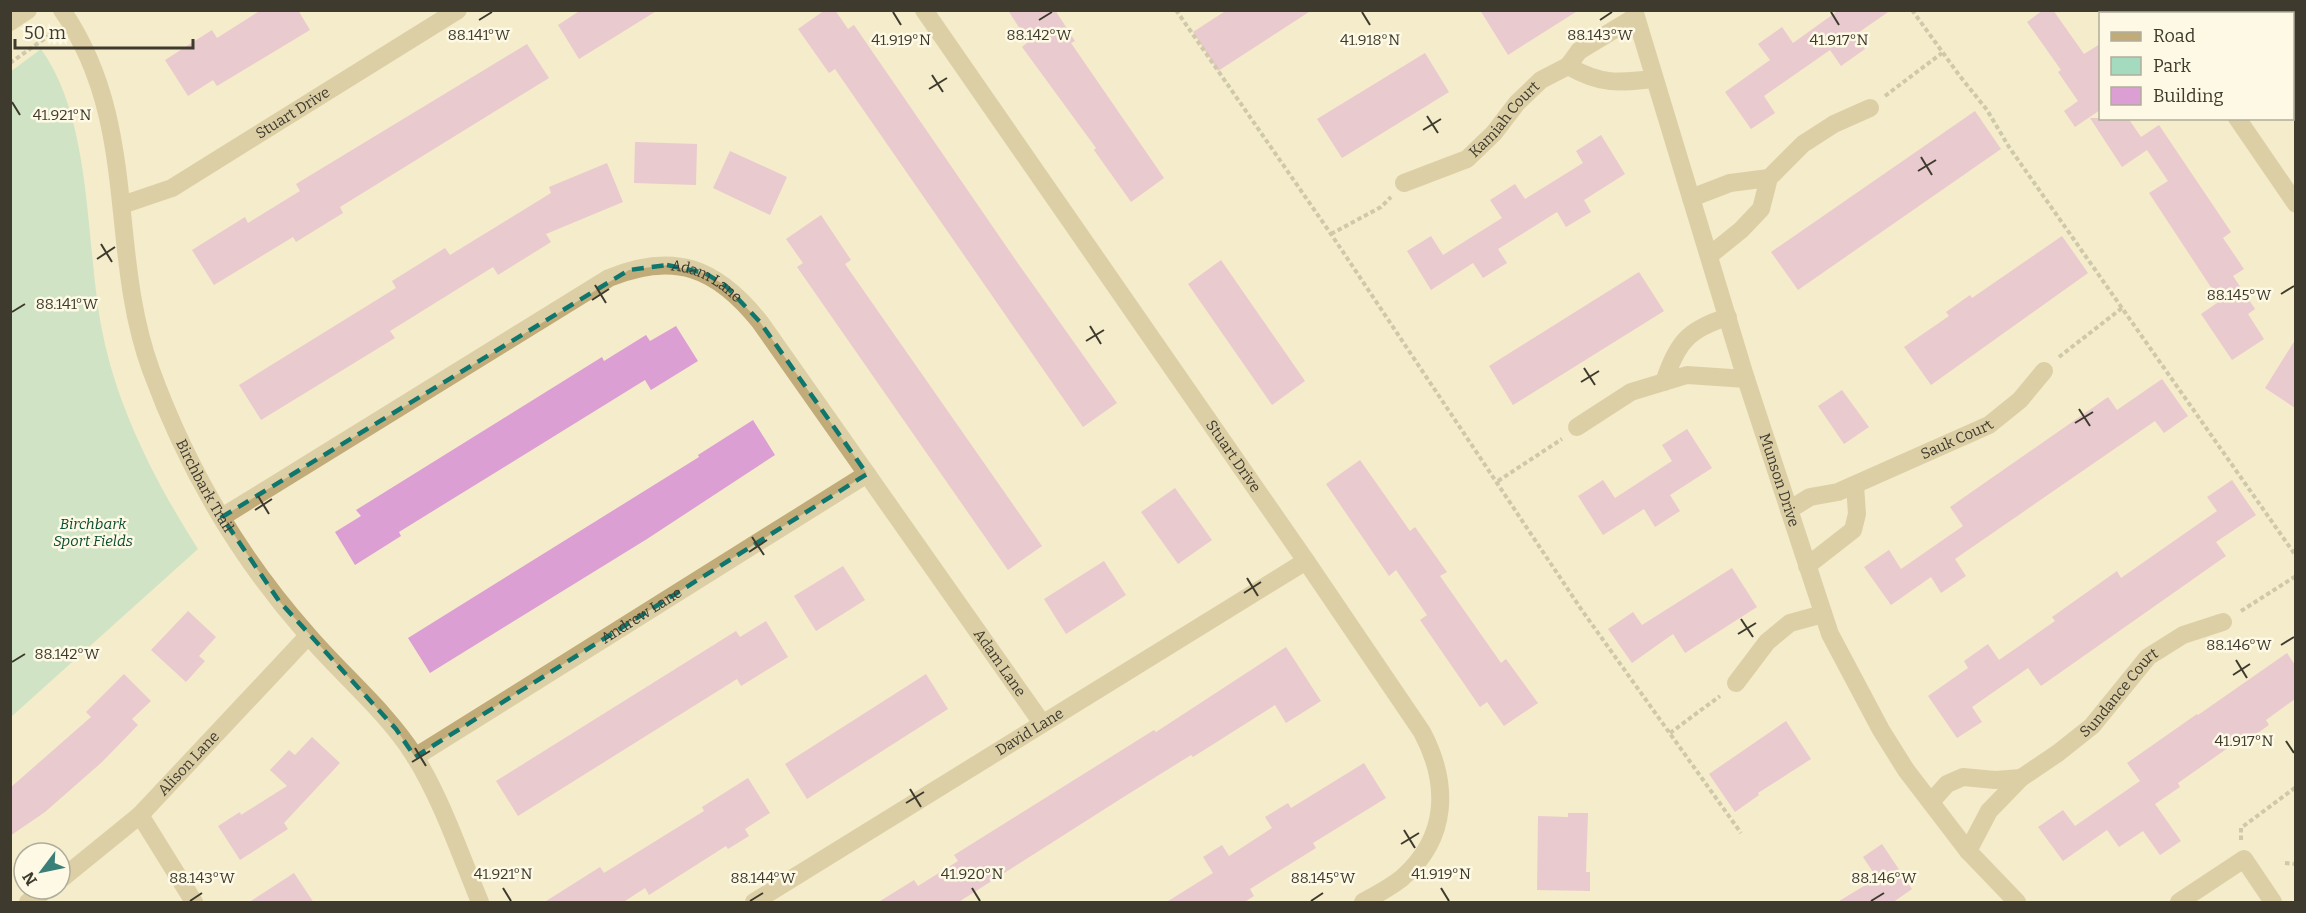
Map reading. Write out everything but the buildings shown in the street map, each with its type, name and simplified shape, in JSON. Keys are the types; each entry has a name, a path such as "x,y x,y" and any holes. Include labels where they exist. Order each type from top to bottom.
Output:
{"street":[{"path":"10,22 28,10"},
{"name":"Birchbark Trail","path":"62,10 92,61 111,121 131,291 138,330 150,369 177,434 222,517 267,585 308,636 396,729 415,757 432,788 480,903"},
{"name":"Stuart Drive","path":"122,205 172,188 458,10"},
{"name":"Stuart Drive","path":"924,10 1306,561 1422,732 1434,754 1441,786 1438,819 1425,851 1401,879 1363,903"},
{"name":"Kamiah Court","path":"1404,183 1467,159 1494,133 1517,103 1542,80 1568,66 1579,51 1635,14"},
{"name":"Munson Drive","path":"1635,14 1746,379 1830,634 1881,730 1906,770 2009,901"},
{"path":"1568,66 1606,82 1654,79"},
{"path":"1710,255 1741,231 1761,209 1769,178 1803,144 1834,124 1870,108"},
{"path":"2238,120 2295,204"},
{"path":"1690,198 1730,183 1769,178"},
{"name":"Adam Lane","path":"222,517 609,278 646,265 668,265 705,273 726,286 744,303 1042,723"},
{"path":"1664,382 1671,361 1682,342 1706,324 1728,317"},
{"name":"Sauk Court","path":"1789,510 1809,497 1838,492 1989,425 2020,400 2044,371"},
{"path":"1577,427 1631,392 1687,375 1746,379"},
{"name":"Andrew Lane","path":"415,757 867,474"},
{"path":"1807,566 1853,530 1857,514 1854,485"},
{"name":"David Lane","path":"754,903 1306,561"},
{"path":"1736,683 1767,642 1790,623 1822,614"},
{"name":"Sundance Court","path":"1968,851 1989,811 2021,778 2092,726 2148,657 2183,635 2223,622"},
{"name":"Alison Lane","path":"72,870 140,815 308,636"},
{"path":"1931,802 1947,784 1963,777 1995,780 2021,778"},
{"path":"140,815 194,903"},
{"path":"2180,903 2244,859 2273,903"}],"path":[{"path":"1176,10 1331,234 1581,609 1742,833"},
{"path":"1912,10 1942,53 1987,110 2009,147 2295,556"},
{"path":"10,63 46,37"},
{"path":"1870,108 1942,53"},
{"path":"1331,234 1381,207 1404,183"},
{"path":"2044,371 2068,349 2122,308"},
{"path":"1498,482 1548,450 1577,427"},
{"path":"2223,622 2295,576"},
{"path":"1670,733 1736,683"},
{"path":"2241,844 2241,828 2295,788"},
{"path":"2285,862 2295,864"}],"highlighted area":[{"path":"667,265 705,273 726,286 760,322 867,474 415,757 396,729 279,601 222,517 629,270"}],"green space":[{"name":"Birchbark Sport Fields","path":"41,49 58,78 70,111 79,147 102,330 117,388 153,471 198,549 11,717 10,72"}]}
